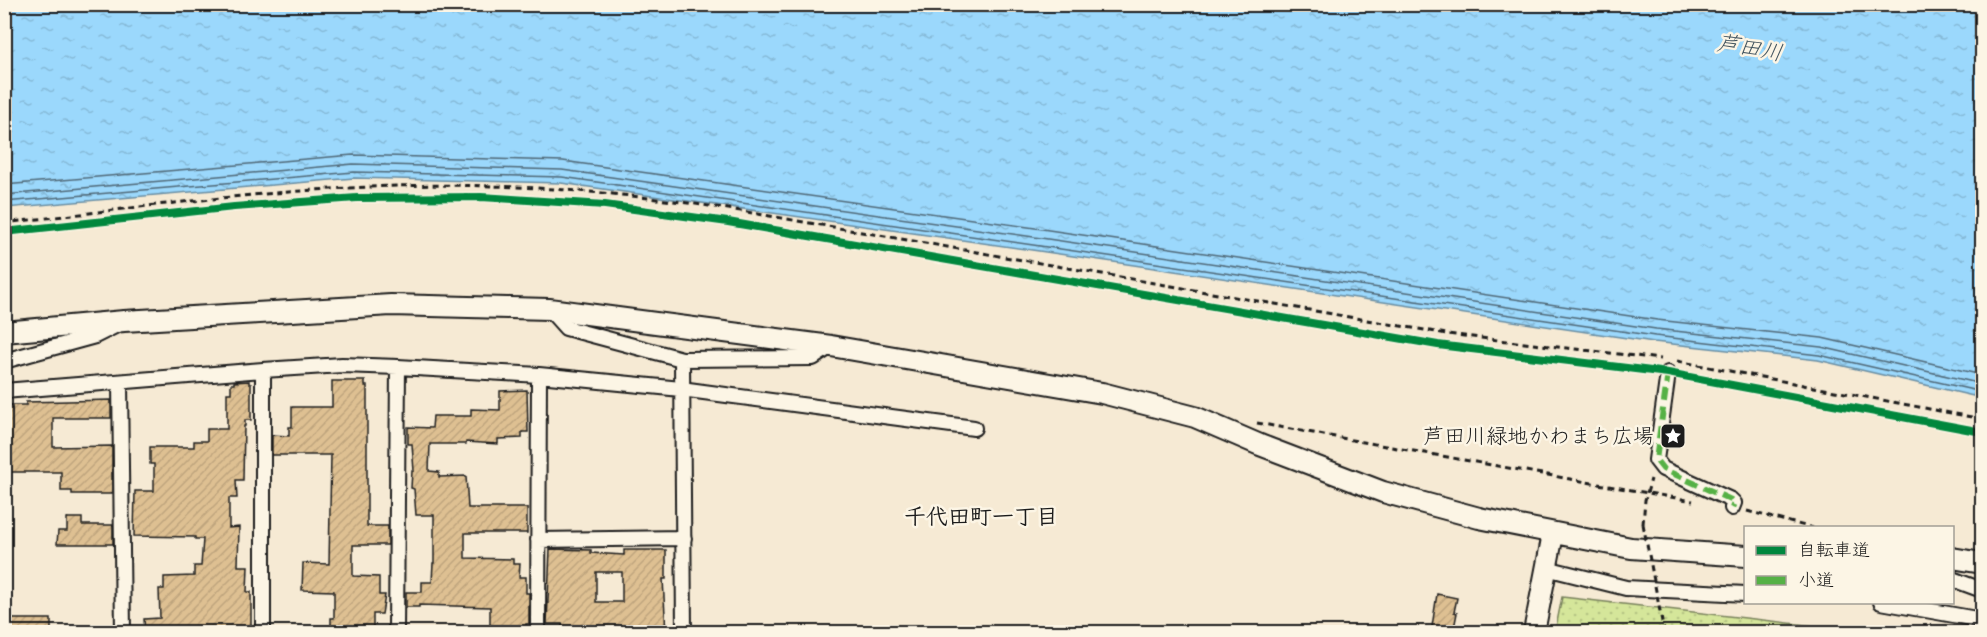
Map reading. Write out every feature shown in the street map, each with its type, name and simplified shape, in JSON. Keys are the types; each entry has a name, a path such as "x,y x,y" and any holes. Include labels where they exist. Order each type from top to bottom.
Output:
{"street":[{"path":"4,332 124,321 391,305 549,309 831,346 1102,393 1195,417 1260,445 1383,492 1479,518 1631,548 1744,556"},
{"path":"549,309 566,328 682,360 813,358 831,346"},
{"path":"4,361 95,336 124,321"},
{"path":"682,360 684,633"},
{"path":"4,391 342,365 398,367 539,375 681,389 974,428"},
{"path":"396,633 398,367"},
{"path":"262,370 263,633"},
{"path":"1668,373 1656,460 1663,469 1731,500 1734,503 1732,508"},
{"path":"538,633 539,375"},
{"path":"120,383 123,633"},
{"path":"1534,633 1553,534"},
{"path":"538,540 684,538"},
{"path":"1954,558 1983,563"},
{"path":"1546,568 1626,588 1744,594"},
{"path":"1954,579 1983,590"},
{"path":"1887,604 1983,620"}],"path":[{"path":"4,223 257,195 371,187 494,186 618,194 741,211 1447,334 1681,362 1983,419"},
{"path":"1249,422 1701,502"},
{"path":"1650,486 1645,500 1643,524 1664,633"},
{"path":"1732,508 1805,526"}],"green space":[{"path":"1562,597 1867,632 1555,632"}],"water":[{"name":"芦田川","path":"5,4 1982,5 1982,398 1818,360 1654,342 561,183 354,178 5,208"}],"building":[{"path":"249,381 251,384 251,420 245,420 244,426 243,480 236,480 237,498 229,498 229,528 239,527 238,566 248,566 247,592 251,592 251,633 145,633 144,619 160,618 159,589 164,589 164,577 194,576 194,566 201,566 203,539 134,536 135,491 154,491 154,464 150,464 150,447 194,447 194,441 207,441 207,429 227,429 227,393 231,393 231,384"},
{"path":"332,381 365,381 365,386 367,386 367,526 388,526 388,545 353,545 353,576 379,577 379,595 385,595 382,614 373,614 373,633 331,633 331,618 334,618 334,591 302,590 303,563 329,564 331,455 272,455 272,435 289,436 289,427 292,427 292,407 332,407"},
{"path":"527,390 528,432 522,432 522,438 498,439 498,444 466,442 466,444 430,444 429,471 439,472 439,477 466,476 468,508 527,508 527,533 465,533 465,558 513,559 513,564 520,564 519,577 526,577 526,593 529,593 529,624 526,624 526,633 490,633 490,607 419,605 419,607 406,607 406,592 422,592 422,582 432,582 434,563 434,515 416,515 414,489 411,488 412,471 414,471 412,444 408,444 408,427 432,428 433,416 471,416 471,409 500,410 500,391"},
{"path":"111,400 111,418 53,418 53,447 112,446 112,494 72,494 72,491 61,491 61,472 4,472 4,405 26,405 26,402"},
{"path":"67,518 82,518 82,525 113,525 113,544 57,544 58,531 67,531"},
{"path":"550,549 591,550 591,553 624,555 624,550 666,550 666,579 663,579 666,633 562,633 562,624 547,624","holes":["596,572 622,572 622,602 596,602"]},
{"path":"1437,594 1457,598 1453,633 1431,633"},
{"path":"4,619 51,619 51,633 4,633"}],"marked path":[{"path":"1668,373 1656,460 1663,469 1731,500 1734,503 1732,508"}],"cycle path":[{"path":"4,232 234,207 357,198 481,197 605,205 728,222 1438,345 1668,373 1982,432"}],"place":[{"name":"芦田川緑地かわまち広場","path":"1673,436"}],"district":[{"name":"千代田町一丁目","path":"981,516"}]}
